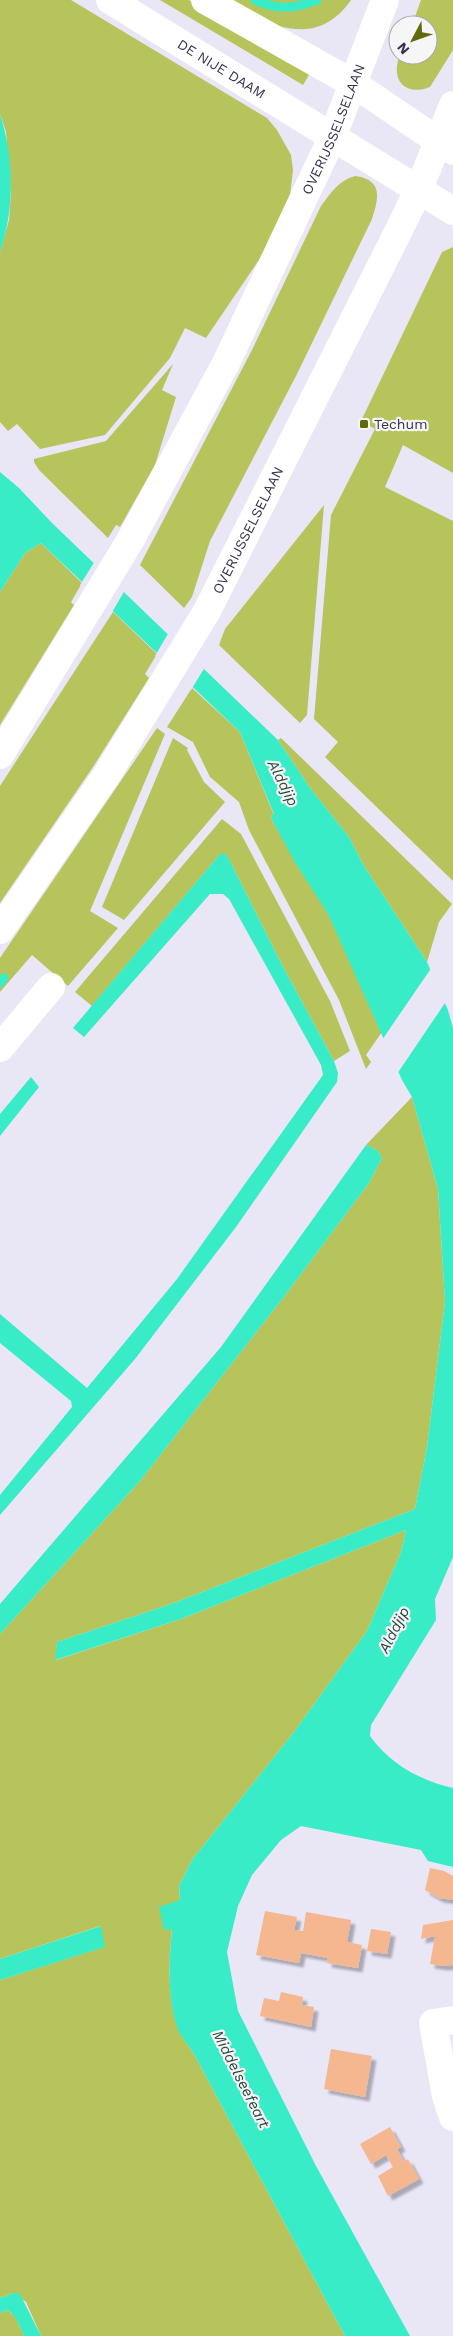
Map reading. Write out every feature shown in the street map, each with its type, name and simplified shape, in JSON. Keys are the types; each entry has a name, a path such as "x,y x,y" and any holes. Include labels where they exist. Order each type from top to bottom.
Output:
{"main road":[{"name":"DE NIJE DAAM","path":"110,0 453,211"},
{"path":"205,0 354,84 446,147"},
{"name":"OVERIJSSELSELAAN","path":"0,755 132,539 226,363 332,138 385,0"},
{"name":"OVERIJSSELSELAAN","path":"0,930 106,776 207,611 318,395 418,191 446,147 453,105"},
{"path":"0,1048 51,987"},
{"path":"453,2020 433,2023 446,2096 453,2117"}],"shaded area":[{"path":"0,0 71,0 267,118 277,130 291,155 293,170 290,195 263,254 206,338 185,328 170,358 105,435 40,449 17,424 8,431 0,422 0,252 9,220 11,193 6,132 0,114"},
{"path":"160,0 189,0 310,73 303,85"},
{"path":"221,0 351,0 337,16 321,25 305,29 272,24"},
{"path":"421,0 453,0 453,50 430,87 413,90 406,88 398,78 397,65 438,65 438,15 416,15"},
{"path":"355,176 370,181 377,191 372,219 296,376 210,541 192,597 184,608 140,565 252,350 321,206 331,192 340,184"},
{"path":"453,247 453,473 403,445 385,487 453,521 453,881 325,757 338,742 314,719 331,515 375,429 361,421 442,252"},
{"path":"173,364 162,390 176,397 155,465 120,527 116,525 108,538 39,470 34,459 106,441"},
{"path":"324,505 307,715 300,723 219,645 225,629"},
{"path":"41,543 82,583 71,602 74,605 0,725 0,592 25,553"},
{"path":"113,612 157,654 145,674 149,678 93,767 0,903 0,786"},
{"path":"192,688 240,732 274,815 271,816 273,822 336,928 350,957 382,1032 366,1055 371,1062 366,1069 339,1000 249,830 239,802 210,777 193,742 167,727"},
{"path":"157,728 165,734 90,911 118,928 68,986 32,955 0,992 0,958"},
{"path":"173,738 188,748 187,750 204,782 225,802 124,920 102,907"},
{"path":"281,738 452,904 439,922 427,962 364,866 349,837 310,788 278,740"},
{"path":"222,819 241,834 330,1001 350,1051 334,1061 281,963 232,865 220,854 92,1006 75,992"},
{"path":"412,1097 438,1189 445,1302 427,1447 415,1509 174,1603 57,1642 56,1660 181,1619 406,1530 401,1552 367,1631 294,1732 192,1860 179,1886 180,1900 165,1930 172,1928 170,1992 179,2031 194,2054 345,2336 41,2336 26,2302 14,2293 0,2298 0,1980 104,1947 100,1926 0,1959 0,1634 140,1481 283,1298 369,1183 382,1158 377,1150 366,1145"},
{"path":"7,2310 15,2316 24,2336 0,2336 0,2313"}],"water":[{"path":"0,114 8,148 11,183 8,218 0,252"},
{"path":"0,472 19,488 52,523 278,740 310,788 349,837 364,866 427,962 448,1010 453,1028 453,1557 435,1599 436,1620 371,1725 370,1736 387,1755 406,1770 440,1785 453,1788 453,1867 428,1861 421,1850 301,1826 281,1840 252,1875 238,1906 227,1952 238,2011 316,2166 410,2336 345,2336 194,2054 178,2030 170,1991 172,1929 164,1930 159,1907 180,1900 179,1886 192,1860 294,1732 367,1631 401,1552 406,1530 181,1619 55,1660 57,1642 174,1603 415,1509 427,1447 445,1302 438,1189 412,1097 402,1080 328,914 296,864 273,822 271,816 274,814 240,732 41,543 25,553 0,592"},
{"path":"220,854 226,854 281,963 334,1061 338,1073 337,1082 236,1227 135,1359 0,1515 0,1495 72,1407 71,1401 0,1343 0,1314 87,1388 177,1279 323,1075 321,1065 229,899 223,894 210,894 84,1037 73,1028"},
{"path":"31,1077 39,1087 0,1136 0,1114"},
{"path":"366,1145 377,1150 382,1158 369,1183 283,1298 140,1481 0,1634 0,1604 221,1347"},
{"path":"101,1926 105,1947 0,1980 0,1959"},
{"path":"14,2293 20,2294 41,2336 24,2336 17,2321 10,2312 7,2310 0,2313 0,2298"}],"pier":[{"path":"95,561 125,590 111,614 80,585"},
{"path":"169,632 205,667 191,690 155,656"},
{"path":"432,967 447,1000 397,1074 382,1040"}],"building":[{"path":"430,1868 444,1871 453,1876 453,1900 439,1898 425,1890"},
{"path":"265,1911 297,1917 294,1930 303,1931 306,1912 351,1920 347,1942 362,1945 358,1968 327,1963 328,1958 301,1953 299,1963 256,1955"},
{"path":"453,1920 453,1965 430,1964 435,1936 421,1939 423,1925"},
{"path":"371,1929 391,1932 387,1954 367,1951"},
{"path":"281,1992 303,1997 302,2005 314,2007 311,2027 260,2016 264,1998 279,2001"},
{"path":"331,2049 372,2056 365,2097 324,2089"},
{"path":"390,2127 401,2147 397,2149 404,2162 408,2159 419,2179 388,2196 378,2176 393,2167 386,2155 371,2164 360,2144"}],"waterway":[{"path":"255,0 278,7 293,7 317,0"},
{"path":"0,983 4,978"}],"place":[{"name":"Techum","path":"364,424"}],"water label":[{"name":"Alddjip","path":"283,783"},
{"name":"Alddjip","path":"394,1630"},
{"name":"Middelseefeart","path":"241,2079"}]}
